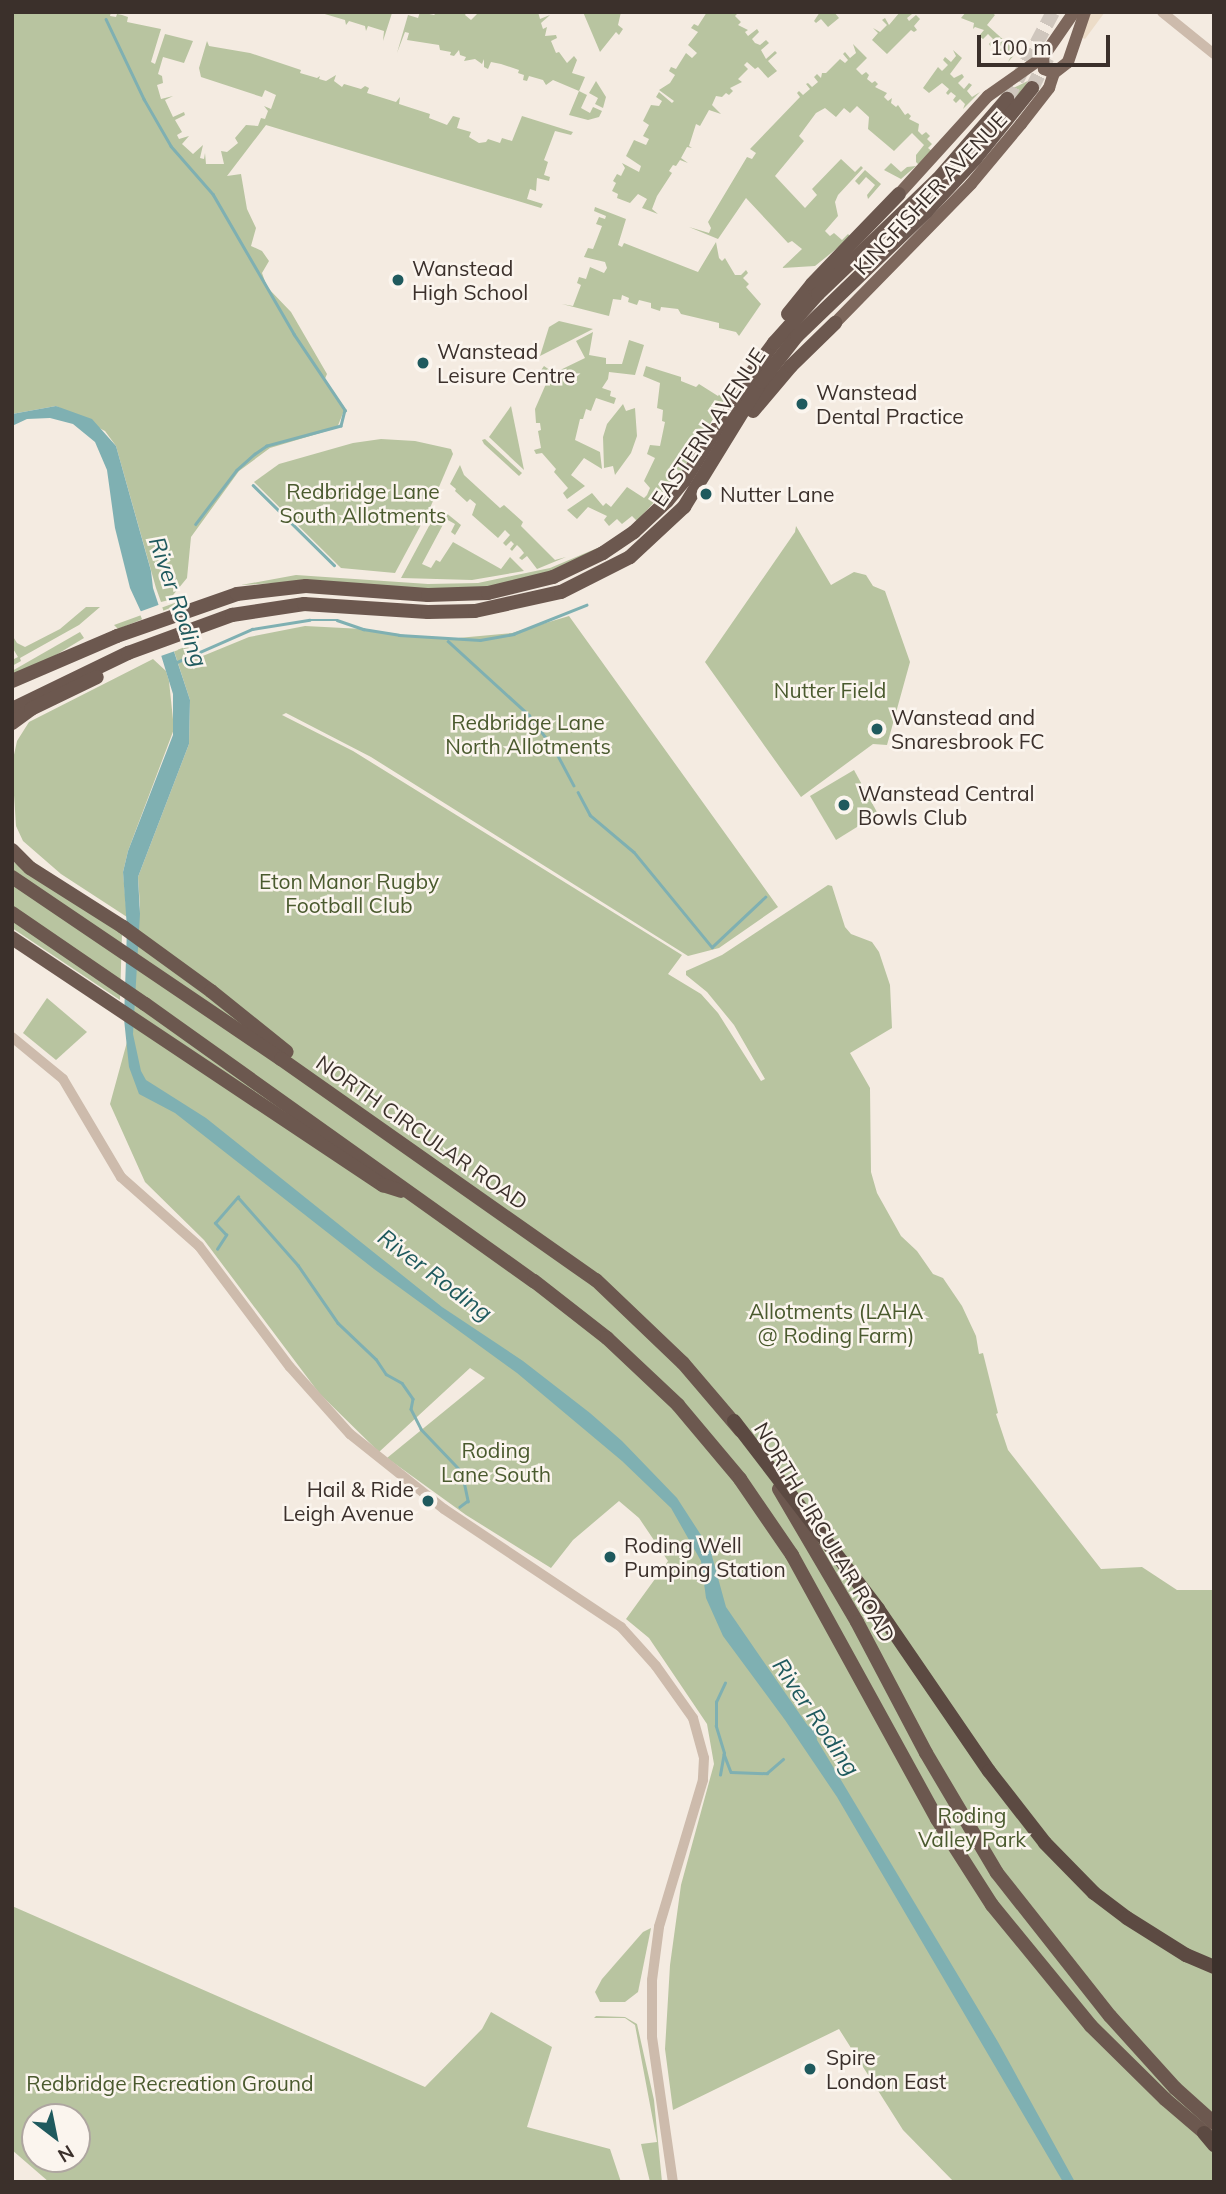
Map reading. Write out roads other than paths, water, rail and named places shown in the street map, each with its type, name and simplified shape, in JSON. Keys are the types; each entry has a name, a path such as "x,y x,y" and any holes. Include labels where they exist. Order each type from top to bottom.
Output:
{"highway":[{"name":"EASTERN AVENUE","path":"12,709 151,643 232,615 271,607 332,604 428,612 475,611 561,592 609,570 645,546 684,507 714,463 761,382 797,336 942,195 992,139 1032,88"},
{"name":"EASTERN AVENUE","path":"12,681 170,616 230,595 261,589 335,586 454,596 502,591 559,575 619,543 656,513 684,481 748,377 797,316 938,179 1007,99"},
{"path":"748,377 791,309 899,194"},
{"path":"714,463 772,386 835,323"},
{"path":"12,723 31,709 105,673 128,653"},
{"path":"12,838 26,857 60,886"},
{"path":"12,850 30,868 123,927 211,990 357,1112"},
{"name":"NORTH CIRCULAR ROAD","path":"12,877 147,966 596,1280 683,1363 734,1421 794,1512 857,1622 926,1753 998,1873 1110,2016 1175,2088 1211,2135"},
{"name":"NORTH CIRCULAR ROAD","path":"12,913 419,1197 581,1317 678,1405 740,1479 818,1599 937,1819 992,1905 1091,2026 1211,2135"},
{"path":"12,938 383,1185 419,1197"},
{"path":"734,1421 878,1609 1004,1791 1045,1843 1094,1893 1137,1925 1186,1955 1214,1967"}],"main road":[{"path":"899,194 988,96 1019,76 1047,67 1056,42 1074,12"},
{"name":"KINGFISHER AVENUE","path":"835,323 971,184 1049,88 1047,67 1065,67 1085,12"},
{"path":"1056,42 1064,43 1071,52"}],"street":[{"path":"1162,12 1214,54"},
{"path":"12,1037 63,1079 121,1177 199,1245 290,1367 350,1434 444,1509 621,1627 656,1666 693,1718 704,1758 703,1780 660,1924 652,1980 652,2037 673,2182"}],"water":[{"path":"56,406 92,419 116,446 151,571 153,588 190,700 189,744 138,877 140,914 133,1034 141,1071 146,1080 206,1118 442,1307 523,1361 590,1413 622,1441 677,1498 710,1549 726,1607 808,1726 816,1731 817,1740 998,2042 1075,2182 1063,2182 837,1797 723,1636 706,1598 701,1561 671,1508 622,1461 517,1373 374,1269 175,1113 139,1094 129,1067 124,1019 127,928 123,872 128,851 173,735 173,694 161,655 130,588 115,528 107,470 95,442 73,424 50,418 27,419 12,426 12,414"}],"waterway":[{"path":"106,19 144,99 171,146 213,194 294,334 345,410 341,426 267,446 255,454 237,470 196,524"},
{"path":"253,485 334,565"},
{"name":"River Roding","path":"175,663 252,629 309,620 337,620 363,629 399,635 480,640 513,634 586,605"},
{"path":"448,641 529,715 555,750 574,785"},
{"path":"578,792 590,815 634,852 712,947 765,897"},
{"path":"217,1249 226,1235 215,1223 238,1197 298,1265 338,1323 376,1359 386,1374 402,1383 413,1399 411,1409 421,1429 462,1472 468,1501 460,1507"},
{"path":"720,1775 724,1753 716,1726 716,1702 725,1683"},
{"path":"724,1754 731,1772 767,1773 783,1759"}],"tunnel":[{"path":"1007,99 1053,12"},
{"path":"1032,88 1047,58"}],"place":[{"name":"Wanstead High School","path":"398,280"},
{"name":"Wanstead Leisure Centre","path":"423,363"},
{"name":"Wanstead Dental Practice","path":"802,404"},
{"name":"Nutter Lane","path":"706,494"},
{"name":"Wanstead and Snaresbrook FC","path":"877,729"},
{"name":"Wanstead Central Bowls Club","path":"844,805"},
{"name":"Hail & Ride Leigh Avenue","path":"428,1501"},
{"name":"Roding Well Pumping Station","path":"610,1557"},
{"name":"Spire London East","path":"810,2069"}],"park label":[{"name":"Redbridge Lane South Allotments","path":"363,503"},
{"name":"Nutter Field","path":"830,690"},
{"name":"Redbridge Lane North Allotments","path":"528,734"},
{"name":"Eton Manor Rugby Football Club","path":"349,893"},
{"name":"Allotments (LAHA @ Roding Farm)","path":"836,1323"},
{"name":"Roding Lane South","path":"496,1462"},
{"name":"Roding Valley Park","path":"972,1827"},
{"name":"Redbridge Recreation Ground","path":"170,2083"}]}
